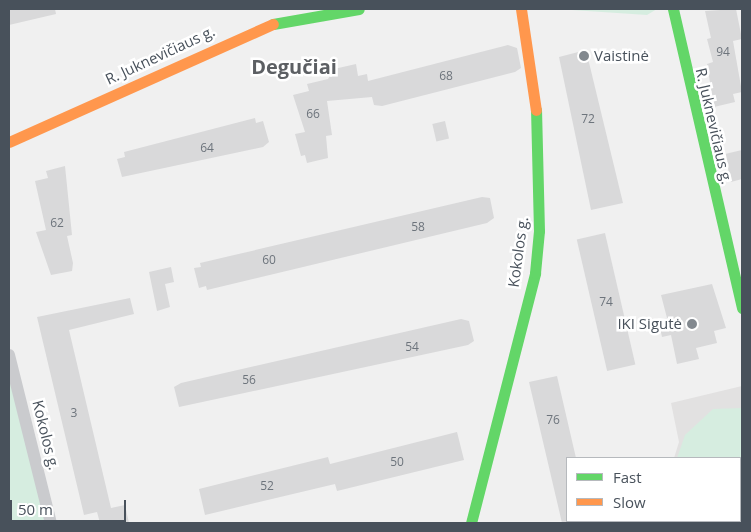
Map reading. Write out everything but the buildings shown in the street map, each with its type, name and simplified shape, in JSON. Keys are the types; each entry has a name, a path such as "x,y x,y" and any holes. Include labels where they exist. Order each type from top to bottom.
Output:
{"street":[{"name":"R. Juknevičiaus g.","path":"9,142 280,14 358,9"},
{"name":"Kokolos g.","path":"471,523 535,273 539,231 535,86 521,9"},
{"name":"R. Juknevičiaus g.","path":"673,9 742,308"},
{"name":"Kokolos g.","path":"9,355 51,523"}],"shaded area":[{"path":"742,386 742,523 656,523 741,522 741,457 674,457 679,442 671,403"}],"green space":[{"path":"557,9 657,9 647,15"},
{"path":"9,355 51,523 9,523"},
{"path":"742,408 742,459 741,457 677,457 685,435 713,409"}],"traffic: fast":[{"path":"273,24 359,9"},
{"path":"673,9 742,308"},
{"path":"471,523 535,273 539,231 536,110"}],"traffic: slow":[{"path":"521,9 536,110"},
{"path":"9,142 273,24"}],"place":[{"name":"Vaistinė","path":"584,56"},
{"name":"IKI Sigutė","path":"692,324"}],"district":[{"name":"Degučiai","path":"294,66"}]}
